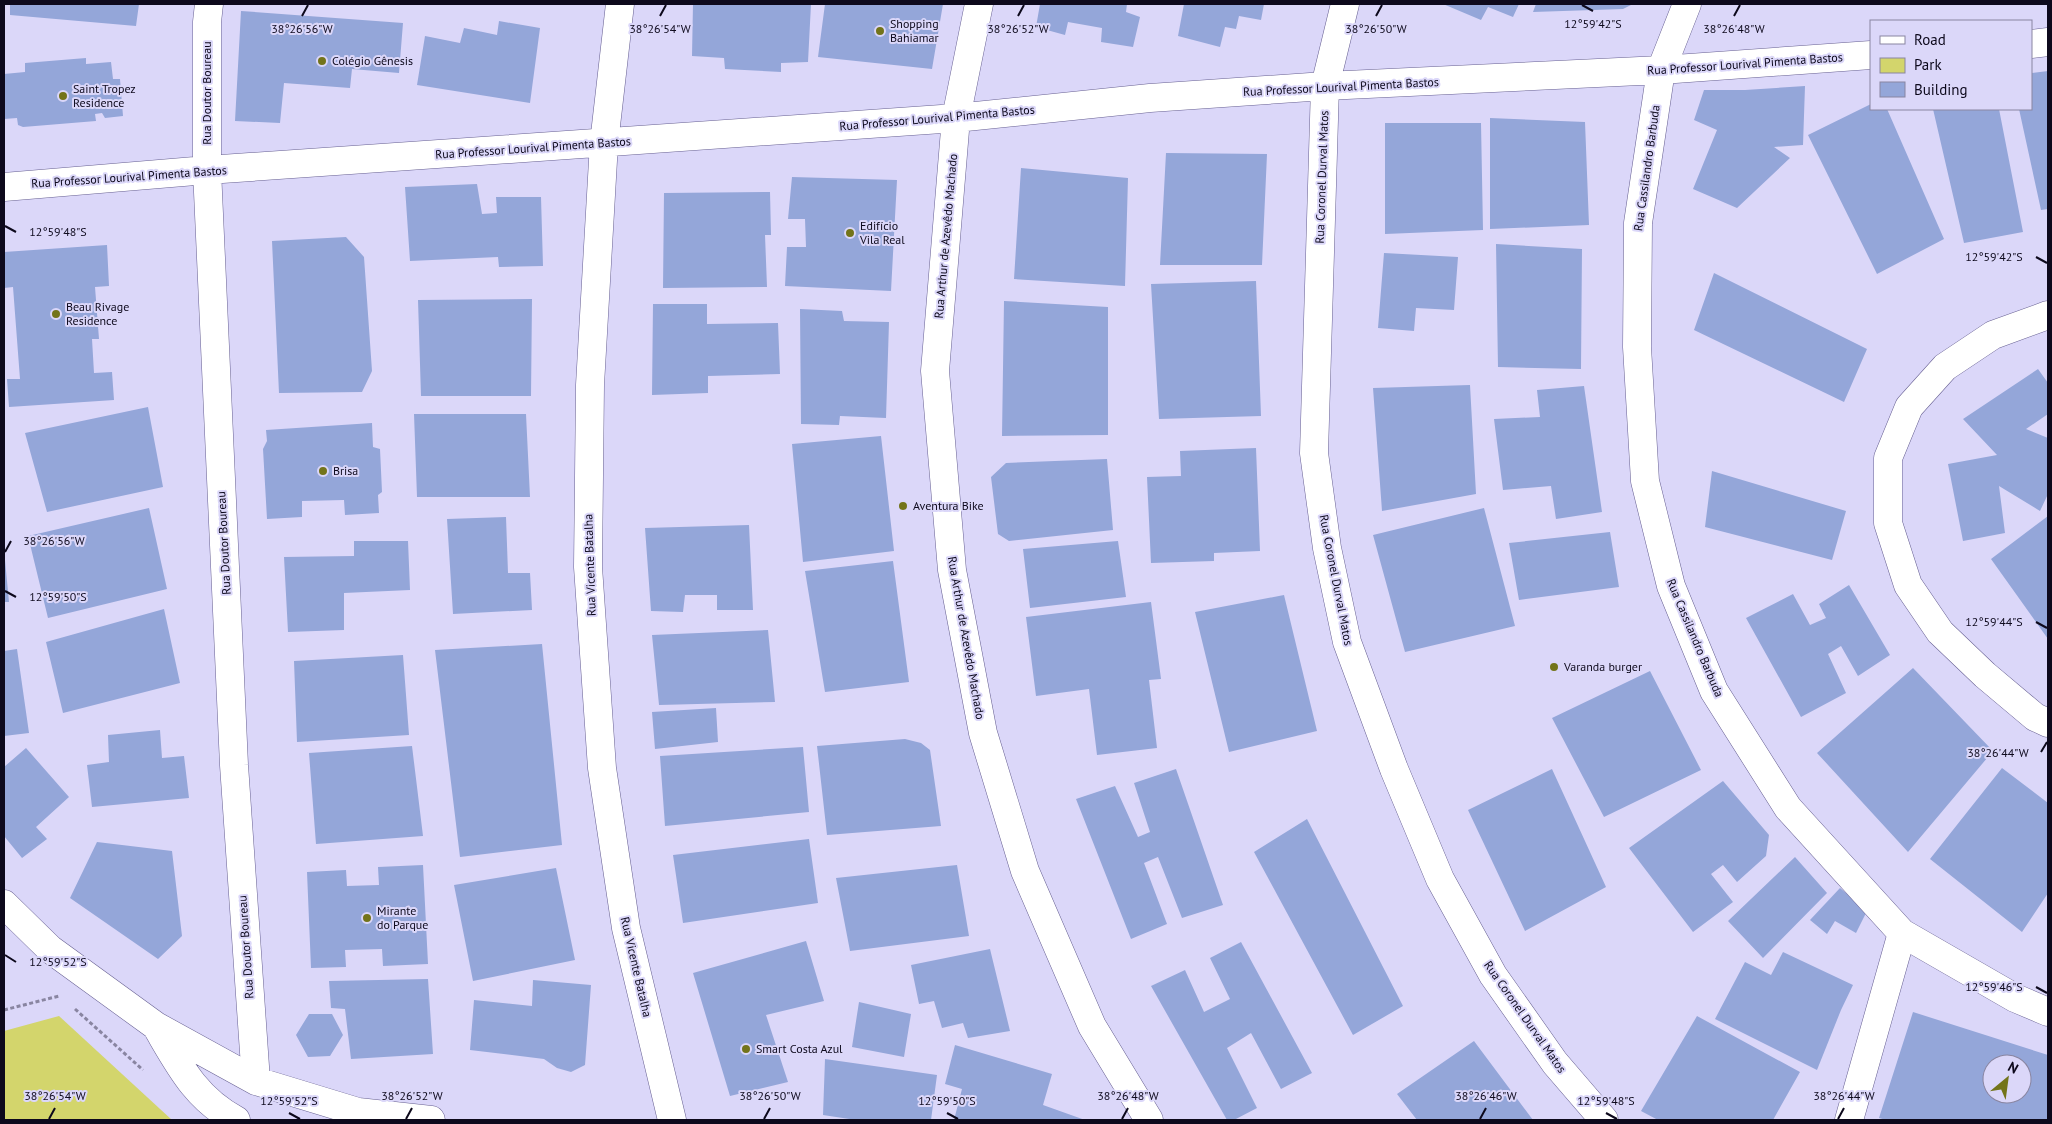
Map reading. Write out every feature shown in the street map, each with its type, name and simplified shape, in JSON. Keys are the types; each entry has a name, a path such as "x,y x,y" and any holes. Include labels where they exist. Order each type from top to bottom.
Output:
{"street":[{"name":"Rua Doutor Boureau","path":"209,4 207,22 207,170 234,765 256,1082"},
{"name":"Rua Vicente Batalha","path":"620,4 604,143 590,385 588,577 602,768 625,919 672,1120"},
{"name":"Rua Arthur de Azevêdo Machado","path":"980,4 956,118 935,371 952,570 983,733 1025,871 1092,1026 1149,1120"},
{"name":"Rua Coronel Durval Matos","path":"1346,4 1325,86 1314,453 1327,548 1348,642 1394,769 1440,879 1493,975 1555,1063 1604,1120"},
{"name":"Rua Cassilandro Barbuda","path":"1687,4 1661,70 1638,223 1637,347 1645,481 1671,586 1714,691 1788,808 1902,933 2015,998 2048,1012"},
{"path":"2032,44 2048,42"},
{"name":"Rua Professor Lourival Pimenta Bastos","path":"4,186 956,118 1150,98 1325,86 1661,70 1870,55"},
{"path":"2048,315 1993,335 1944,367 1909,407 1888,458 1888,523 1908,585 1940,632 2035,717 2048,723"},
{"path":"4,904 50,949 156,1026 256,1082 352,1116 431,1120"},
{"path":"1849,1120 1902,933"},
{"path":"156,1026 186,1078 205,1099 236,1120"}],"path":[{"path":"4,1010 60,996 67,1002"},
{"path":"74,1008 144,1072"}],"green space":[{"path":"59,1016 172,1120 4,1120 4,1031"}],"building":[{"path":"10,4 139,4 136,26 10,15"},
{"path":"693,4 811,4 808,62 781,63 781,72 725,69 724,58 692,56"},
{"name":"Shopping Bahiamar","path":"825,4 943,4 932,69 818,57"},
{"path":"1040,4 1127,4 1126,12 1140,17 1133,47 1101,42 1102,28 1068,22 1065,35 1036,27"},
{"path":"1184,4 1264,4 1261,20 1239,16 1236,29 1225,27 1220,47 1178,36"},
{"path":"1443,4 1519,4 1513,17 1488,7 1481,20"},
{"path":"1536,4 1633,4 1623,9 1533,12"},
{"name":"Colégio Gênesis","path":"241,11 403,23 399,73 352,69 350,88 284,83 280,123 235,121"},
{"path":"499,21 540,28 530,103 417,85 425,36 460,43 464,28 497,35"},
{"name":"Saint Tropez Residence","path":"86,58 86,64 111,62 113,79 120,79 123,116 105,118 102,113 95,114 96,121 23,127 18,125 17,118 4,119 4,74 25,72 25,63"},
{"path":"2048,71 2048,209 2041,210 2019,110 2032,110 2032,73"},
{"path":"1805,86 1803,145 1774,147 1790,158 1737,208 1693,189 1717,130 1694,120 1704,90 1745,90"},
{"path":"1870,104 1870,110 1887,110 1944,239 1877,274 1808,135"},
{"path":"1933,110 1999,110 2023,232 1964,243"},
{"path":"1490,118 1585,122 1589,225 1490,229"},
{"path":"1385,123 1481,123 1483,230 1385,234"},
{"path":"1166,153 1267,154 1262,265 1160,265"},
{"path":"1021,168 1128,178 1125,286 1014,279"},
{"name":"Edifício Vila Real","path":"792,177 897,180 891,291 785,286 787,247 806,247 805,219 788,219"},
{"path":"477,184 482,214 497,213 496,197 541,197 543,266 499,267 498,257 410,261 405,187"},
{"path":"770,192 771,235 765,235 767,287 663,288 664,193"},
{"path":"346,237 364,257 372,371 362,392 279,393 272,241"},
{"path":"1496,244 1582,249 1581,369 1498,367"},
{"name":"Beau Rivage Residence","path":"107,245 109,286 95,287 99,339 92,339 94,373 112,372 114,400 9,407 7,379 20,379 13,287 4,288 4,252"},
{"path":"1384,253 1458,257 1454,310 1416,308 1414,331 1378,328"},
{"path":"1714,273 1867,349 1844,402 1694,330"},
{"path":"1256,281 1261,416 1159,419 1151,284"},
{"path":"532,299 531,396 421,396 418,300"},
{"path":"1004,301 1108,307 1108,435 1002,436"},
{"path":"653,304 707,304 707,324 778,323 780,374 708,376 708,393 652,395"},
{"path":"800,309 842,311 844,321 889,322 886,418 840,416 839,425 801,424"},
{"path":"2038,369 2048,383 2048,414 2026,429 2048,438 2048,494 2040,511 1999,486 2005,533 1963,541 1948,464 1997,455 1963,419"},
{"path":"1470,385 1476,494 1382,511 1373,388"},
{"path":"1584,386 1602,512 1556,519 1551,486 1503,490 1494,419 1540,417 1537,390"},
{"path":"148,407 163,487 47,512 25,433"},
{"path":"414,414 526,414 530,497 417,497"},
{"name":"Brisa","path":"372,423 373,447 380,449 382,492 378,495 379,513 345,515 344,500 302,501 302,517 267,519 263,449 267,441 266,430"},
{"path":"881,436 894,551 803,562 792,444"},
{"path":"1256,448 1260,551 1214,553 1214,561 1151,563 1147,477 1181,476 1180,451"},
{"path":"1107,459 1113,530 1009,541 998,534 991,477 1006,463"},
{"path":"1712,471 1846,511 1832,560 1705,527"},
{"path":"149,508 167,589 48,618 28,536"},
{"path":"1484,508 1515,626 1405,652 1373,535"},
{"path":"2048,516 2048,639 1991,559"},
{"path":"506,517 508,573 530,573 532,610 453,614 447,519"},
{"path":"749,525 753,610 717,610 717,595 685,595 683,612 651,611 645,528"},
{"path":"1610,532 1619,587 1519,600 1509,543"},
{"path":"354,541 408,541 410,590 344,593 344,630 288,632 284,557 354,556"},
{"path":"1118,541 1126,597 1030,608 1023,549"},
{"path":"5,560 9,602 4,602"},
{"path":"893,561 909,682 825,692 805,571"},
{"path":"1849,585 1890,655 1858,676 1841,646 1828,654 1846,693 1801,717 1746,618 1793,594 1810,625 1826,618 1819,604"},
{"path":"1284,595 1317,731 1229,752 1195,612"},
{"path":"1151,602 1161,679 1149,680 1157,748 1097,755 1089,689 1036,696 1026,617"},
{"path":"164,609 180,683 63,713 46,642"},
{"path":"768,630 775,702 659,705 652,635"},
{"path":"542,644 562,845 460,857 435,650"},
{"path":"17,649 29,733 4,736 4,651"},
{"path":"403,655 409,735 297,742 294,661"},
{"path":"1913,668 1993,751 1908,852 1817,753"},
{"path":"1650,671 1701,770 1604,817 1552,718"},
{"path":"716,708 718,742 655,749 652,712"},
{"path":"160,730 162,758 184,756 189,798 92,807 87,765 109,762 108,735"},
{"path":"905,739 921,743 930,750 941,826 827,835 817,746"},
{"path":"412,746 423,836 316,844 309,753"},
{"path":"803,747 809,812 665,826 660,756"},
{"path":"26,748 69,797 36,827 47,839 22,858 4,836 4,767"},
{"path":"2002,768 2048,803 2048,893 2022,932 1930,859"},
{"path":"1176,769 1223,905 1182,918 1158,857 1144,863 1167,924 1131,939 1076,799 1115,786 1138,837 1150,832 1134,783"},
{"path":"1552,769 1606,887 1525,931 1468,810"},
{"path":"1723,781 1769,835 1766,856 1737,882 1723,865 1711,874 1733,902 1693,932 1629,848"},
{"path":"1307,819 1403,1006 1353,1035 1254,852"},
{"path":"809,839 818,903 683,923 673,855"},
{"path":"97,842 172,851 182,936 158,959 70,898"},
{"path":"1795,857 1827,893 1763,958 1728,921"},
{"name":"Mirante do Parque","path":"423,865 428,964 383,966 382,949 345,950 346,967 311,968 307,872 346,870 347,886 379,885 378,867"},
{"path":"957,865 969,936 850,951 836,878"},
{"path":"556,868 575,960 473,981 454,885"},
{"path":"1840,888 1867,911 1856,933 1835,921 1827,934 1810,920"},
{"name":"Smart Costa Azul","path":"806,941 824,1001 766,1015 788,1082 730,1096 693,973"},
{"path":"1241,942 1312,1073 1281,1089 1251,1033 1227,1048 1257,1108 1234,1120 1227,1120 1151,986 1185,970 1204,1012 1230,999 1210,958"},
{"path":"990,949 1010,1031 968,1038 963,1023 942,1028 934,1001 919,1004 911,965"},
{"path":"1783,952 1853,985 1817,1070 1715,1019 1745,962 1771,975"},
{"path":"428,979 433,1054 351,1059 345,1009 331,1008 329,981"},
{"path":"533,980 591,985 585,1065 571,1072 557,1068 544,1059 470,1050 474,1000 532,1006"},
{"path":"859,1002 911,1014 904,1057 852,1047"},
{"path":"1913,1012 2048,1055 2048,1120 1886,1120 1879,1118"},
{"path":"309,1014 332,1014 343,1035 330,1056 308,1057 296,1035"},
{"path":"1697,1016 1800,1072 1773,1120 1658,1120 1641,1111"},
{"path":"1474,1041 1533,1120 1417,1120 1397,1094"},
{"path":"955,1045 1052,1074 1043,1105 1085,1120 954,1120 962,1089 945,1084"},
{"path":"825,1059 937,1075 931,1120 856,1120 823,1115"}],"place":[{"name":"Shopping Bahiamar","path":"880,31"},
{"name":"Colégio Gênesis","path":"322,61"},
{"name":"Saint Tropez Residence","path":"63,96"},
{"name":"Edifício Vila Real","path":"850,233"},
{"name":"Beau Rivage Residence","path":"56,314"},
{"name":"Brisa","path":"323,471"},
{"name":"Aventura Bike","path":"903,506"},
{"name":"Varanda burger","path":"1554,667"},
{"name":"Mirante do Parque","path":"367,918"},
{"name":"Smart Costa Azul","path":"746,1049"}]}
